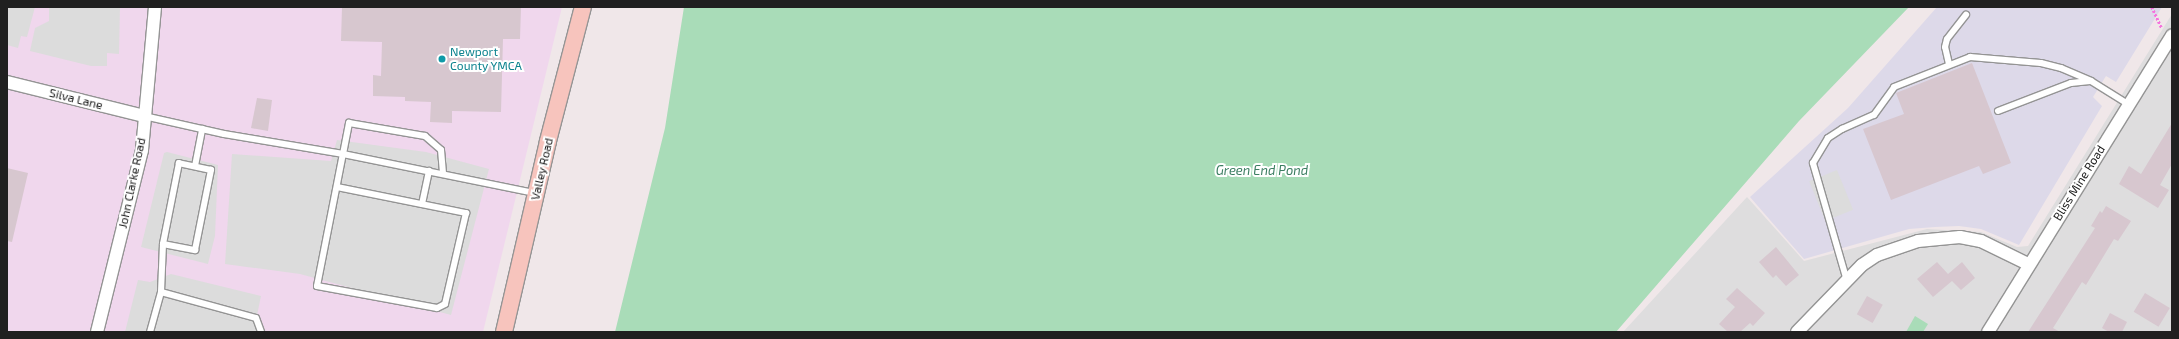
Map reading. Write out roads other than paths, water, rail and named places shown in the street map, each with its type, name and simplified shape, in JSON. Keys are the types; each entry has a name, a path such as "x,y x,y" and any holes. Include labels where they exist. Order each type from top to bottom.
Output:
{"main road":[{"name":"Valley Road","path":"504,332 536,193 583,7"}],"street":[{"name":"John Clarke Road","path":"97,332 142,150 155,7"},
{"name":"Bliss Mine Road","path":"1988,332 2028,264 2171,36"},
{"name":"Silva Lane","path":"7,82 144,116"},
{"path":"1797,332 1848,281 1877,255 1918,241 1940,238 1982,241 2028,264"}],"lane":[{"path":"1949,64 1945,54 1947,39 1966,15"},
{"path":"1848,281 1818,186 1813,163 1819,149 1828,138 1842,128 1874,115 1894,87 1970,57 2041,63 2061,68 2091,81 2128,104"},
{"path":"1998,111 2071,83 2091,81"},
{"path":"144,116 202,129 343,154 536,193"},
{"path":"337,186 466,213 445,304 438,308 317,286 349,123 425,136 441,150 443,174"},
{"path":"195,166 202,129"},
{"path":"150,332 161,292 163,244 179,162 211,170 195,250 163,244"},
{"path":"422,204 429,171"},
{"path":"161,292 256,318 262,332"}],"water":[{"name":"Green End Pond","path":"684,7 1909,7 1799,121 1616,332 615,332 665,128"},
{"path":"1915,316 1928,324 1923,332 1906,332"}],"place":[{"name":"Newport County YMCA","path":"442,59"}]}
